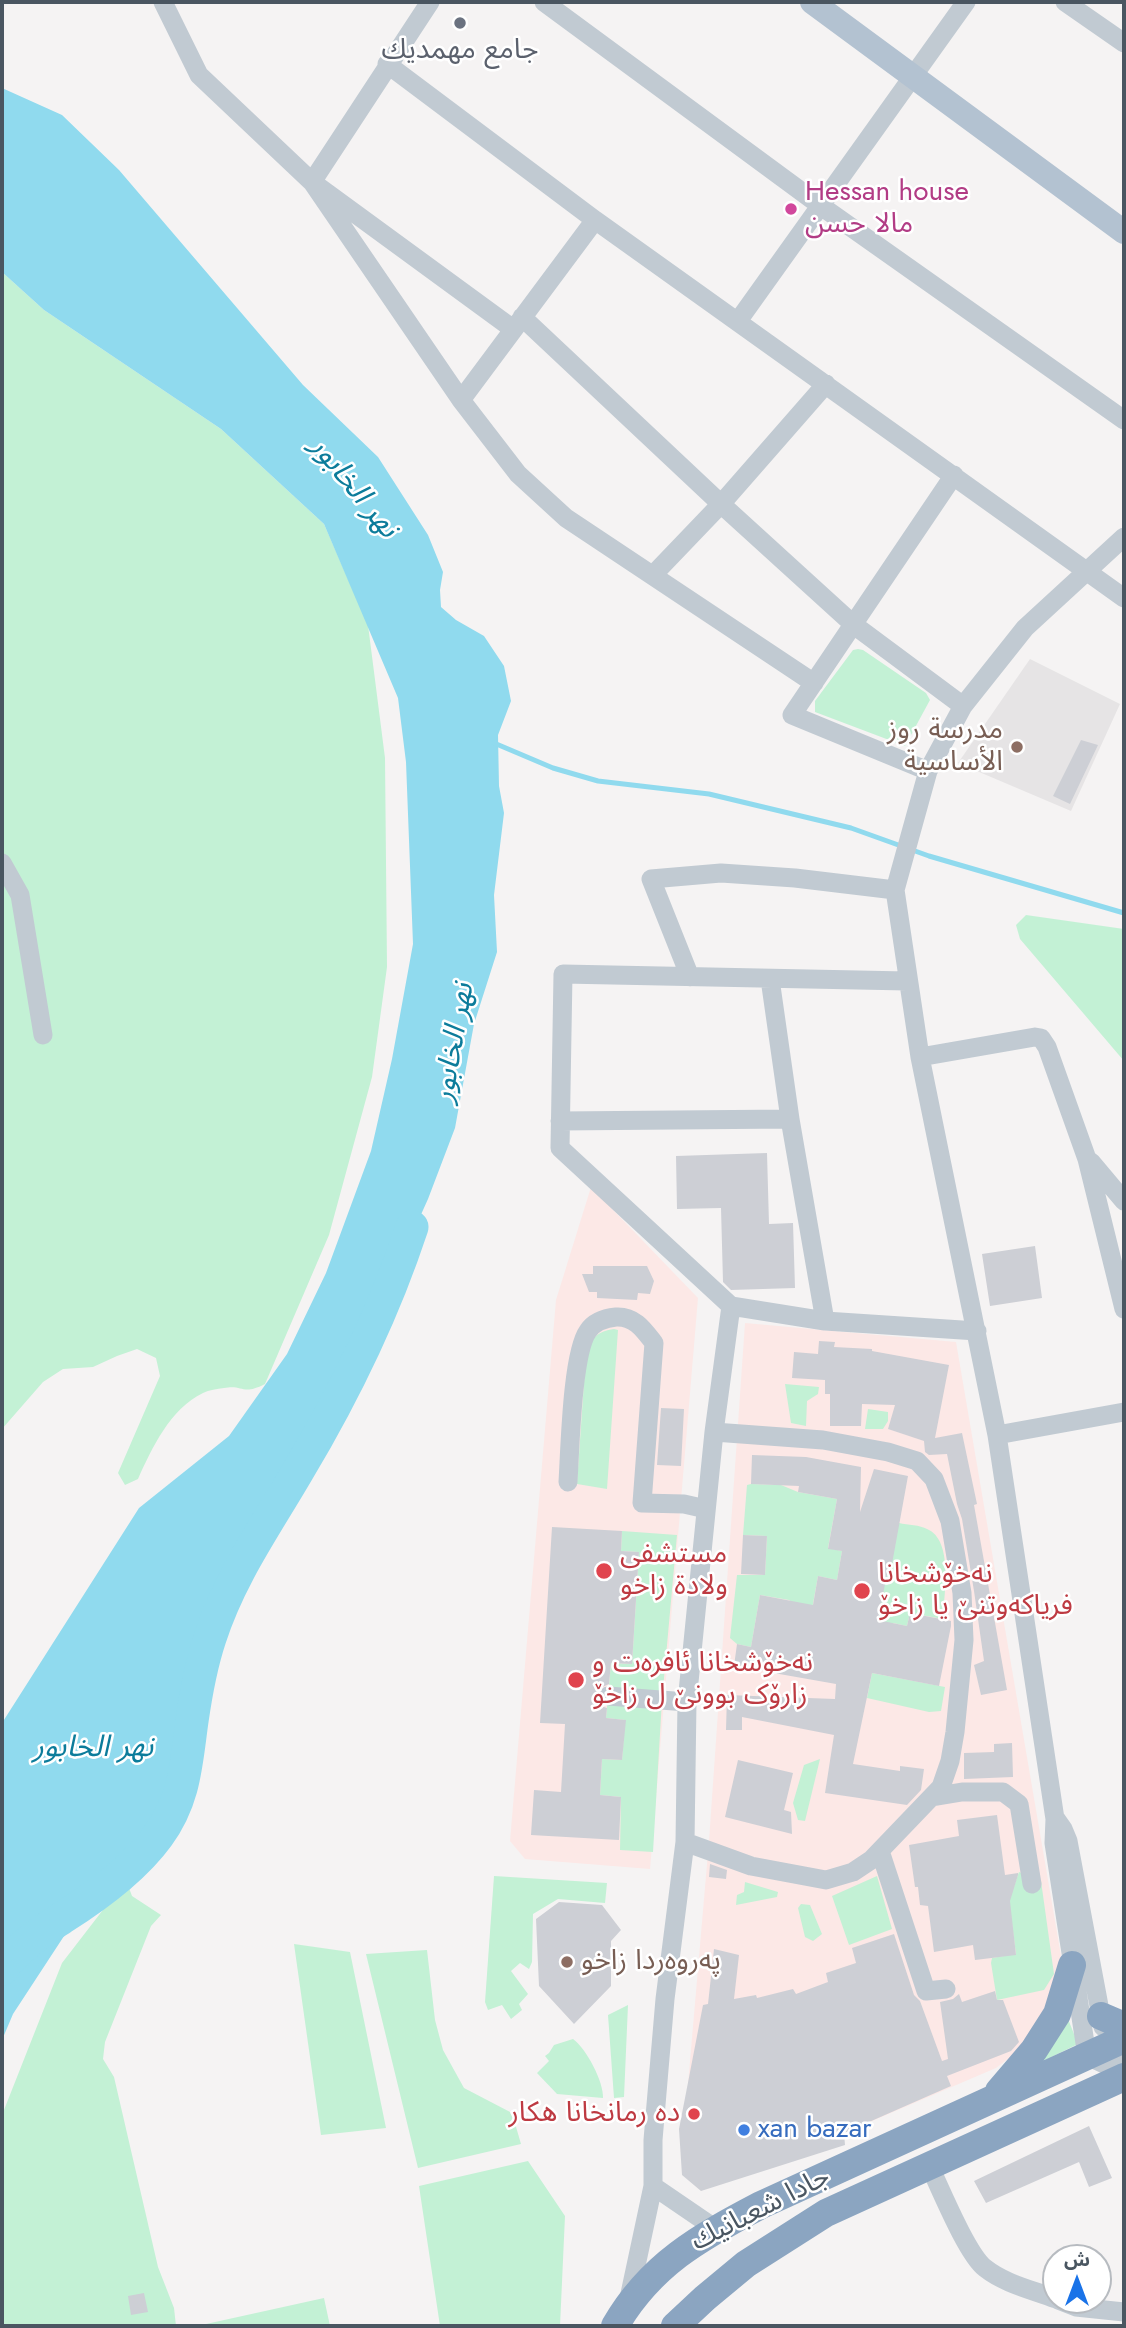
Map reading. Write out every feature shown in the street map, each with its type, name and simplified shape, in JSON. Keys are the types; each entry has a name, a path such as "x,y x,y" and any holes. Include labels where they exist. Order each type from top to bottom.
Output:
{"highway":[{"path":"989,2101 1013,2078 1057,2014 1072,1965"},
{"name":"جادا شعبانيك","path":"675,2326 746,2264 826,2213 1086,2096 1112,2049"},
{"name":"جادا شعبانيك","path":"621,2316 653,2275 682,2250 716,2229 761,2205 989,2101 1112,2049"}],"main road":[{"path":"812,2 1124,232"}],"street":[{"path":"163,2 199,75 312,182 517,323 854,625 963,706"},
{"path":"312,182 430,2"},
{"path":"544,2 821,206 1124,420"},
{"path":"738,321 966,2"},
{"path":"1065,2 1124,43"},
{"path":"387,64 595,220 1124,598"},
{"path":"312,182 461,400 518,474 566,518 814,683"},
{"path":"461,400 595,220"},
{"path":"653,575 721,504 827,384"},
{"path":"926,779 792,715 954,475"},
{"path":"1112,2049 1072,1965 1054,1843 1055,1819 997,1435 920,1057 895,890 926,779 963,706 1025,628 1124,537"},
{"path":"2,863 20,895 43,1035"},
{"path":"690,977 651,879 721,873 795,878 895,890"},
{"path":"907,981 563,974 560,1148 731,1306 825,1321 977,1331"},
{"path":"770,979 790,1119 825,1321"},
{"path":"920,1057 1041,1038 1047,1047 1087,1158 1124,1308"},
{"path":"560,1121 790,1119"},
{"path":"1087,1158 1124,1201"},
{"path":"621,2316 653,2186 653,2140 665,1999 685,1842 687,1702 714,1432 731,1306"},
{"path":"568,1482 579,1350 589,1329 605,1318 622,1317 641,1324 654,1343 642,1503 684,1504 706,1510"},
{"path":"997,1435 1124,1412"},
{"path":"685,1842 751,1866 788,1875 826,1880 853,1872 880,1851 941,1787 950,1761 959,1698 964,1630 962,1593 950,1521 934,1479 918,1461 888,1452 823,1440 714,1432"},
{"path":"608,1696 687,1702"},
{"path":"932,1797 962,1792 1003,1792 1019,1804 1032,1884"},
{"path":"1055,1819 1068,1841 1112,2049"},
{"path":"880,1851 926,1991 946,1989"},
{"path":"930,2167 961,2233 983,2267 1006,2280 1042,2294"},
{"path":"653,2186 716,2229"}],"shaded area":[{"path":"1030,659 1120,704 1071,811 958,763"},
{"name":"مستشفى ولادة زاخو","path":"591,1187 698,1298 650,1869 525,1859 510,1841 556,1300"},
{"name":"نه‌خۆشخانا فرياكه‌وتنێ يا زاخۆ","path":"745,1323 956,1342 1061,1956 1055,2005 1026,2045 996,2068 844,2133 687,2096 709,1841"}],"green space":[{"path":"2,272 44,310 221,429 324,524 368,625 385,758 387,967 372,1077 329,1235 265,1384 252,1389 230,1387 213,1390 191,1400 163,1430 138,1479 125,1485 118,1473 160,1376 156,1358 137,1349 93,1367 63,1369 43,1382 2,1429"},
{"path":"858,649 926,693 930,700 905,746 815,712 815,701 853,650"},
{"path":"1026,915 1124,929 1124,1061 1020,939 1016,925"},
{"path":"618,1330 607,1489 577,1484 586,1353 596,1336"},
{"path":"785,1384 819,1387 818,1394 807,1401 806,1426 791,1423"},
{"path":"868,1409 888,1412 888,1421 883,1429 865,1429"},
{"path":"747,1485 781,1485 798,1492 837,1499 828,1548 842,1551 837,1580 818,1576 811,1615 789,1600 760,1595 751,1647 737,1644 730,1638 737,1575 765,1575 767,1536 743,1535"},
{"path":"899,1523 927,1529 941,1544 945,1570 943,1619 910,1613 907,1626 893,1623 875,1635 884,1586 873,1571"},
{"path":"622,1531 677,1535 662,1700 653,1852 620,1850 621,1797 600,1795 602,1759 622,1760 625,1720 606,1718 611,1663 632,1664 639,1552 621,1551"},
{"path":"872,1673 945,1687 941,1711 929,1712 867,1698"},
{"path":"820,1759 805,1821 798,1820 793,1803 804,1765"},
{"path":"1019,1872 1041,1881 1054,1974 1044,1990 997,2000 991,1963 992,1958 1016,1954 1009,1901"},
{"path":"494,1876 607,1883 605,1903 558,1899 533,1914 532,1962 529,1969 520,1963 511,1971 528,1994 519,2004 522,2010 511,2019 502,2005 488,2010 485,2002"},
{"path":"877,1876 892,1929 849,1945 832,1896"},
{"path":"126,1880 132,1896 161,1915 151,1926 105,2042 103,2059 114,2077 158,2267 174,2308 176,2326 2,2326 2,2115 62,1963"},
{"path":"745,1882 778,1892 777,1897 736,1905 737,1895 744,1892"},
{"path":"801,1904 810,1905 822,1934 813,1941 805,1937 798,1908"},
{"path":"294,1944 350,1952 386,2128 321,2135"},
{"path":"427,1950 435,2020 443,2050 464,2088 512,2113 521,2144 418,2168 366,1954"},
{"path":"628,2005 624,2097 614,2098 608,2015"},
{"path":"1066,2014 1078,2044 1033,2066"},
{"path":"573,2039 593,2066 601,2083 603,2098 557,2094 537,2073 549,2061 545,2056 554,2045"},
{"path":"528,2161 565,2216 560,2326 440,2326 419,2186"},
{"path":"324,2298 330,2326 197,2326"}],"water":[{"name":"نهر الخابور","path":"2,88 62,115 119,170 303,385 378,457 428,535 443,572 441,607 456,620 484,636 504,666 511,701 498,735 499,786 504,813 494,895 497,952 474,1024 455,1128 428,1199 373,1321 314,1420 249,1544 208,1642 175,1800 137,1845 102,1878 13,2014 2,2040 2,1723 139,1508 229,1436 287,1354 326,1273 371,1151 392,1059 413,944 406,762 398,698 324,524 221,429 44,310 2,272"}],"building":[{"path":"1081,740 1098,745 1070,804 1053,796"},
{"path":"767,1153 769,1224 793,1223 795,1288 731,1290 723,1282 721,1208 677,1209 676,1156"},
{"path":"1035,1246 1042,1298 990,1306 982,1254"},
{"path":"593,1266 647,1266 654,1281 650,1294 638,1293 637,1300 597,1298 597,1292 589,1292 582,1274 593,1274"},
{"path":"819,1341 835,1342 834,1347 872,1349 949,1365 935,1438 962,1433 977,1504 974,1505 1007,1690 981,1695 974,1665 984,1661 962,1519 947,1454 929,1455 925,1452 924,1441 888,1429 895,1405 862,1404 861,1426 830,1426 830,1394 825,1394 825,1380 792,1378 794,1352 818,1354"},
{"path":"661,1408 684,1409 681,1466 657,1465"},
{"path":"752,1455 806,1457 861,1467 860,1512 874,1469 908,1476 890,1575 887,1574 878,1620 907,1626 910,1613 951,1621 951,1626 939,1686 872,1673 853,1764 900,1771 900,1766 924,1769 921,1790 907,1805 825,1793 834,1735 742,1717 742,1730 726,1730 727,1695 835,1699 836,1684 734,1666 737,1644 751,1647 760,1595 813,1605 818,1576 837,1580 842,1551 828,1549 837,1499 798,1492 799,1486 751,1484"},
{"name":"نەخۆشخانا ئافرەت و زارۆک بوونێ ل زاخۆ","path":"552,1527 622,1531 621,1551 639,1552 632,1664 611,1663 609,1684 598,1689 596,1696 601,1706 607,1708 606,1718 626,1720 622,1760 602,1759 600,1795 621,1797 619,1840 531,1835 534,1790 561,1792 565,1724 540,1723"},
{"path":"743,1535 767,1536 765,1575 741,1574"},
{"path":"1012,1743 1013,1777 964,1779 964,1753 994,1752 994,1744"},
{"path":"738,1760 793,1773 784,1810 791,1812 792,1834 725,1817"},
{"path":"997,1815 1005,1875 1018,1873 1010,1901 1016,1955 975,1960 973,1945 934,1952 928,1906 920,1905 909,1845 959,1836 957,1820"},
{"path":"710,1864 727,1870 726,1879 709,1877"},
{"path":"559,1902 602,1905 621,1930 611,1941 611,1986 574,2024 539,1986 536,1919"},
{"path":"894,1934 914,1995 920,2001 942,2061 948,2059 940,2002 953,1999 959,1994 962,2002 995,1991 997,2000 1003,2000 1019,2042 1011,2051 947,2076 951,2086 844,2133 845,2145 701,2191 682,2175 679,2129 703,2005 708,2004 714,1949 739,1955 734,1999 756,1995 757,1998 793,1989 796,1994 828,1982 826,1973 856,1963 852,1948"},
{"path":"1089,2126 1112,2178 1089,2187 1079,2162 986,2203 974,2181"},
{"path":"144,2293 148,2312 131,2315 128,2296"}],"waterway":[{"path":"494,743 553,768 598,781 709,794 851,828 929,856 1124,913"},
{"name":"نهر الخابور","path":"2,1969 30,1941 126,1871 148,1848 167,1822 183,1781 199,1679 218,1615 249,1552 315,1442 347,1382 376,1321 412,1227"}],"place":[{"name":"جامع مهمديك","path":"460,23"},
{"name":"Hessan house مالا حسن","path":"791,209"},
{"name":"مدرسة روز الأساسية","path":"1017,747"},
{"name":"مستشفى ولادة زاخو","path":"604,1571"},
{"name":"نه‌خۆشخانا فرياكه‌وتنێ يا زاخۆ","path":"862,1591"},
{"name":"نەخۆشخانا ئافرەت و زارۆک بوونێ ل زاخۆ","path":"576,1680"},
{"name":"په‌روه‌ردا زاخو","path":"567,1962"},
{"name":"ده رمانخانا هكار","path":"694,2114"},
{"name":"xan bazar","path":"744,2130"}]}
